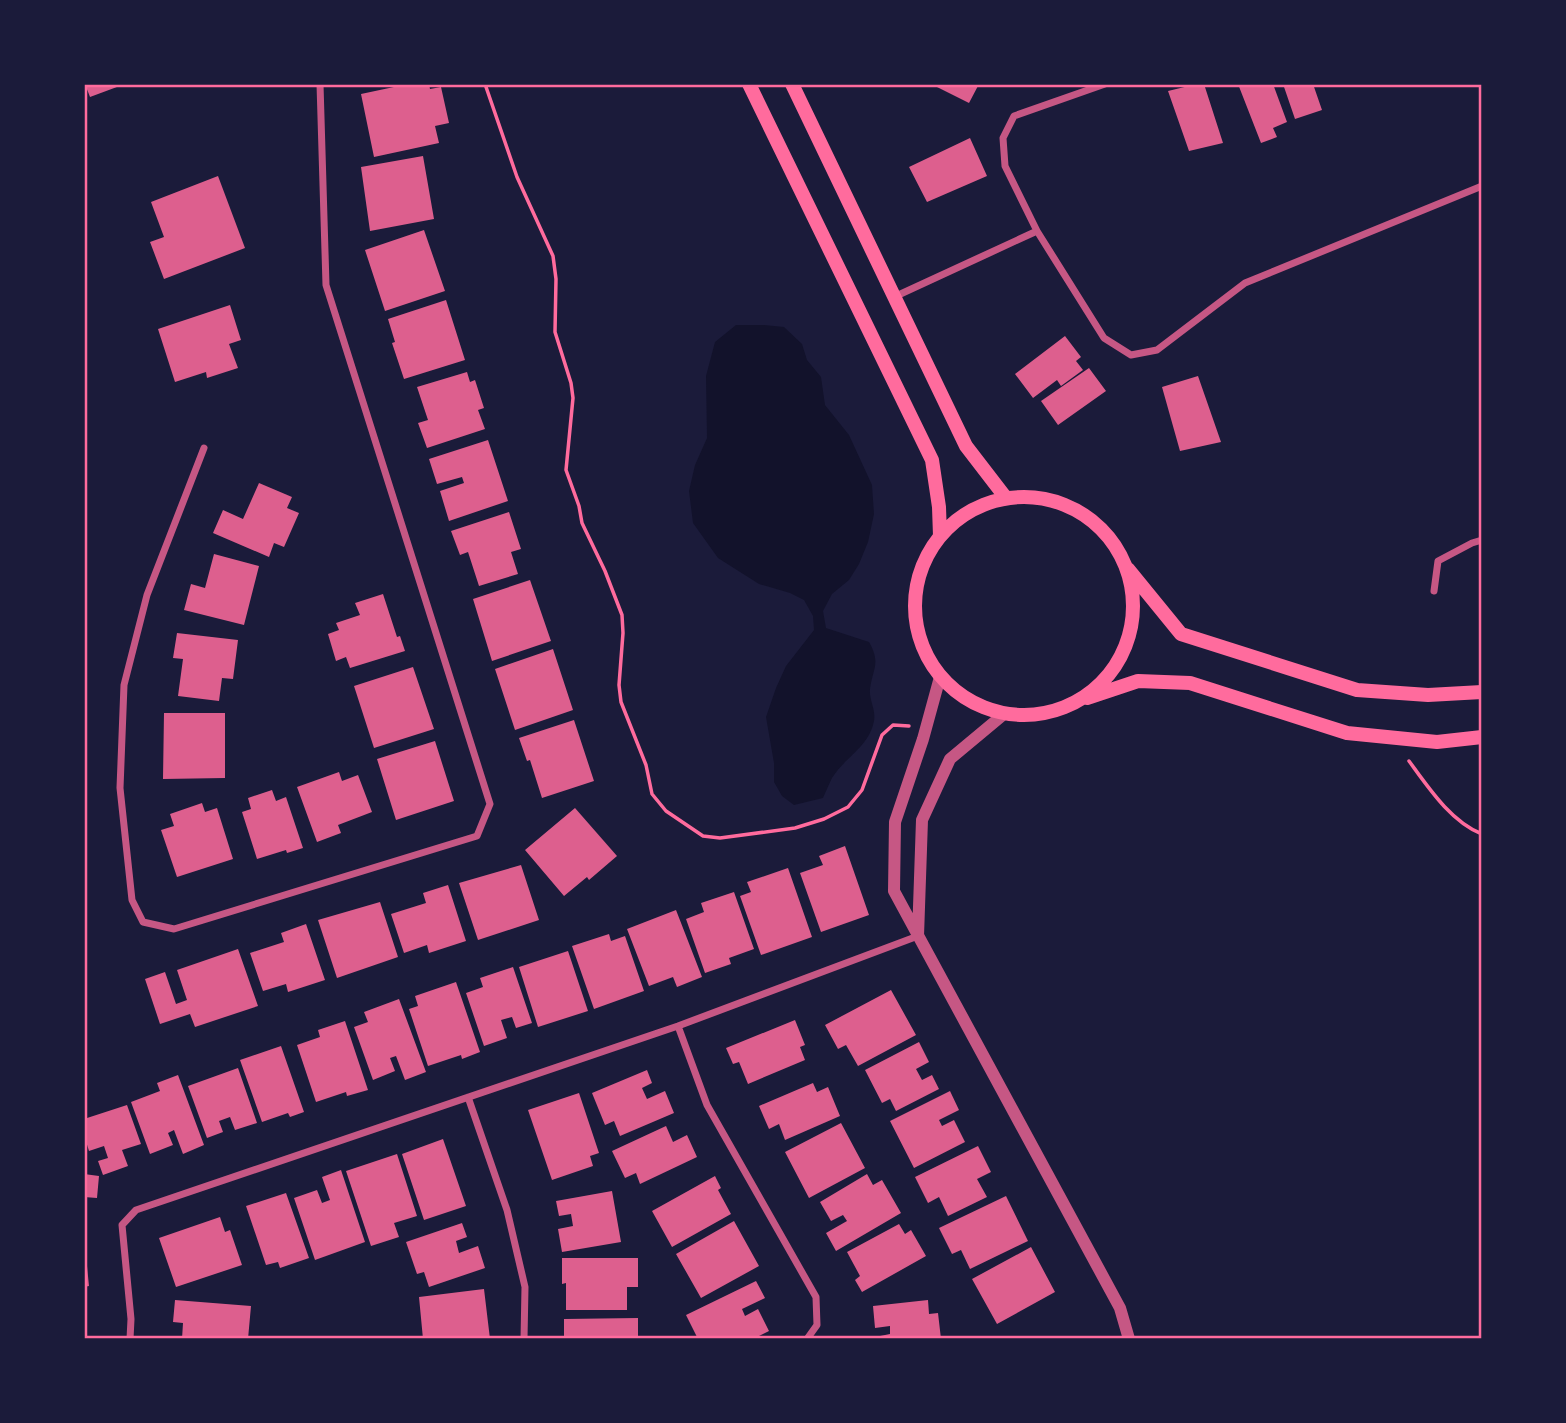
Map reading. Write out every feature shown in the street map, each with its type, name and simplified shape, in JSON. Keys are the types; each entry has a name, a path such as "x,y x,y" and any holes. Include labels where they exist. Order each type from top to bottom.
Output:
{"main road":[{"path":"748,84 930,457 939,507 940,536"},
{"path":"792,84 966,446 1006,498"},
{"path":"1482,692 1428,695 1357,691 1181,634 1127,568 1108,536 1079,511 1044,498 1006,498 981,505 958,518 940,536 921,569 914,606 921,644 940,677 969,701 1004,713 1030,715 1056,711 1079,700 1138,681 1190,683 1347,733 1437,742 1482,737"},
{"path":"1079,700 1108,676 1127,643 1134,606 1127,568"}],"street":[{"path":"204,448 147,595 124,684 120,788 132,900 143,922 174,929 477,836 490,804 326,285 320,84"},
{"path":"1105,84 1014,116 1003,138 1005,166 1037,231 1104,338 1131,355 1157,350 1245,283 1482,186"},
{"path":"894,297 1037,231"},
{"path":"1434,591 1438,561 1482,540"},
{"path":"940,677 895,822 894,891 1120,1308 1129,1339"},
{"path":"918,936 922,820 950,759 1004,713"},
{"path":"131,1339 122,1225 136,1210 678,1026 918,936"},
{"path":"678,1026 707,1105 816,1297 817,1325 807,1339"},
{"path":"468,1097 507,1210 525,1287 524,1339"}],"path":[{"path":"485,84 517,177 553,257 556,279 555,332 573,398 566,470 582,523 606,572 622,615 619,685 621,702 646,765 652,794 666,811 703,836 720,838 794,828 824,819 848,807 862,790 882,734 893,724 912,726"},
{"path":"1409,761 1438,799 1459,819 1482,834"}],"shaded area":[{"path":"736,325 784,327 802,344 807,360 821,377 825,405 849,435 872,485 874,514 868,542 849,580 832,594 823,611 826,628 869,642 873,649 875,666 870,693 874,721 867,738 837,771 823,798 794,805 782,796 774,782 774,763 766,717 786,666 814,630 813,616 804,600 759,584 718,558 693,523 689,491 695,465 707,438 706,376 715,342"}],"building":[{"path":"85,84 125,84 90,97"},
{"path":"408,84 429,84 430,89 441,87 449,123 435,126 439,143 374,157 361,94"},
{"path":"931,84 979,84 969,103"},
{"path":"1204,84 1223,143 1189,151 1168,91"},
{"path":"1238,84 1273,84 1287,122 1273,128 1277,137 1261,143"},
{"path":"1283,84 1313,84 1322,110 1295,119"},
{"path":"970,138 987,176 927,202 909,167"},
{"path":"423,156 434,219 370,231 361,167"},
{"path":"218,176 245,248 164,279 150,242 164,237 151,202"},
{"path":"424,230 445,291 385,311 365,250"},
{"path":"446,300 465,360 404,379 392,343 395,342 388,319"},
{"path":"230,305 241,340 229,344 238,368 207,378 206,372 175,382 158,329"},
{"path":"1065,336 1081,357 1076,361 1083,370 1061,386 1057,380 1033,398 1015,374"},
{"path":"1089,368 1106,391 1058,425 1041,401"},
{"path":"467,372 470,382 475,380 484,408 478,410 485,429 427,448 418,423 428,420 417,387"},
{"path":"1198,376 1221,442 1180,451 1162,387"},
{"path":"488,440 508,501 449,521 440,491 464,483 462,477 437,484 429,459"},
{"path":"259,483 292,497 287,508 299,513 284,547 274,543 269,557 213,533 223,510 243,519"},
{"path":"509,512 521,549 511,552 518,574 479,586 468,552 460,555 451,531"},
{"path":"214,554 259,566 244,625 184,610 191,584 205,588"},
{"path":"530,580 551,641 492,661 473,599"},
{"path":"383,594 397,637 400,636 405,651 350,668 346,657 336,661 328,634 339,630 336,623 360,615 355,603"},
{"path":"177,633 238,640 233,679 222,678 219,701 178,696 183,659 173,658"},
{"path":"553,649 573,710 515,730 495,669"},
{"path":"413,667 434,729 374,748 354,686"},
{"path":"164,713 225,713 225,778 163,779"},
{"path":"574,720 594,781 542,798 530,760 527,761 519,738"},
{"path":"435,741 454,801 396,820 377,759"},
{"path":"339,772 342,781 358,775 372,812 338,825 341,833 317,842 297,787"},
{"path":"272,790 276,801 286,797 303,848 257,859 242,812 251,809 248,798"},
{"path":"202,803 205,812 217,808 233,859 177,877 161,830 174,826 170,814"},
{"path":"575,808 617,856 589,880 587,877 564,896 525,850"},
{"path":"845,846 869,915 821,932 800,873 823,865 819,856"},
{"path":"521,865 539,920 478,940 459,883"},
{"path":"788,868 812,937 761,955 740,896 751,892 747,882"},
{"path":"448,885 466,941 429,953 427,945 404,953 391,914 426,903 423,893"},
{"path":"734,892 754,949 729,958 731,964 705,973 686,919 704,912 701,903"},
{"path":"380,902 398,957 337,978 318,920"},
{"path":"676,910 702,977 677,987 673,977 649,986 627,929"},
{"path":"306,924 325,980 288,992 286,984 263,991 250,953 284,942 281,933"},
{"path":"609,934 611,941 625,936 644,991 594,1009 572,946"},
{"path":"238,949 258,1006 195,1027 190,1014 160,1024 145,979 165,972 176,1004 187,1000 177,970"},
{"path":"568,951 588,1011 538,1027 519,967"},
{"path":"513,967 532,1023 516,1028 512,1017 501,1020 507,1038 484,1046 466,993 483,987 480,978"},
{"path":"456,982 480,1052 428,1066 409,1009 418,1006 415,996"},
{"path":"891,990 916,1035 858,1066 846,1045 838,1049 825,1025"},
{"path":"399,999 426,1072 405,1080 396,1056 390,1058 395,1071 373,1080 354,1027 368,1022 364,1012"},
{"path":"795,1020 805,1045 800,1047 805,1060 748,1084 739,1062 733,1064 726,1048"},
{"path":"345,1021 368,1090 347,1096 346,1092 316,1102 297,1045 320,1037 318,1030"},
{"path":"919,1042 929,1062 916,1069 922,1080 932,1075 939,1089 896,1111 890,1099 882,1103 865,1070"},
{"path":"281,1046 304,1112 290,1117 288,1113 262,1122 240,1060"},
{"path":"238,1068 257,1123 235,1130 230,1117 219,1121 223,1132 207,1138 188,1086"},
{"path":"647,1070 652,1083 642,1088 647,1099 665,1091 674,1113 620,1136 614,1121 605,1125 592,1093"},
{"path":"178,1075 204,1145 183,1154 174,1130 168,1133 173,1145 150,1154 131,1102 160,1091 157,1083"},
{"path":"813,1083 817,1092 828,1087 840,1116 785,1140 779,1124 769,1129 759,1106"},
{"path":"950,1091 959,1110 939,1120 942,1126 954,1120 965,1142 914,1168 890,1121"},
{"path":"579,1093 599,1153 590,1156 593,1166 552,1180 528,1110"},
{"path":"127,1105 141,1144 122,1150 128,1166 103,1175 98,1161 108,1158 104,1146 89,1151 84,1135 84,1119"},
{"path":"841,1123 865,1168 809,1198 785,1152"},
{"path":"666,1126 673,1142 687,1135 697,1157 640,1184 636,1173 625,1178 612,1151"},
{"path":"443,1139 466,1206 424,1220 402,1154"},
{"path":"978,1146 991,1172 977,1179 987,1197 948,1216 939,1197 928,1203 915,1177"},
{"path":"397,1154 417,1216 394,1223 399,1237 371,1246 346,1171"},
{"path":"341,1170 365,1242 315,1260 294,1198 317,1190 322,1203 330,1200 322,1177"},
{"path":"84,1174 99,1176 97,1198 84,1197"},
{"path":"867,1174 873,1185 882,1180 901,1213 836,1251 826,1233 847,1221 843,1215 831,1221 820,1202"},
{"path":"715,1176 721,1188 718,1190 731,1214 672,1247 652,1211"},
{"path":"612,1191 621,1242 562,1252 558,1229 573,1226 571,1214 559,1216 556,1201"},
{"path":"286,1193 309,1258 280,1268 278,1262 266,1265 246,1206"},
{"path":"1006,1196 1028,1241 970,1269 961,1250 952,1254 939,1228"},
{"path":"220,1217 225,1232 230,1230 242,1265 176,1287 159,1238"},
{"path":"734,1221 759,1266 701,1298 676,1254"},
{"path":"462,1223 467,1237 456,1241 459,1253 478,1246 485,1268 429,1287 424,1272 417,1274 406,1242"},
{"path":"899,1224 905,1234 911,1230 926,1256 862,1292 855,1280 860,1276 847,1252"},
{"path":"1031,1247 1055,1292 997,1324 972,1279"},
{"path":"562,1258 638,1258 638,1287 627,1287 627,1310 566,1310"},
{"path":"84,1266 87,1266 89,1286 84,1287"},
{"path":"756,1281 765,1298 742,1309 745,1316 758,1309 769,1331 753,1339 698,1339 686,1315"},
{"path":"484,1289 490,1339 423,1339 419,1297"},
{"path":"175,1300 251,1306 248,1339 182,1339 183,1323 173,1322"},
{"path":"928,1300 929,1314 938,1313 941,1339 865,1339 890,1334 890,1326 875,1328 873,1306"},
{"path":"638,1318 638,1339 564,1339 564,1319"}]}
